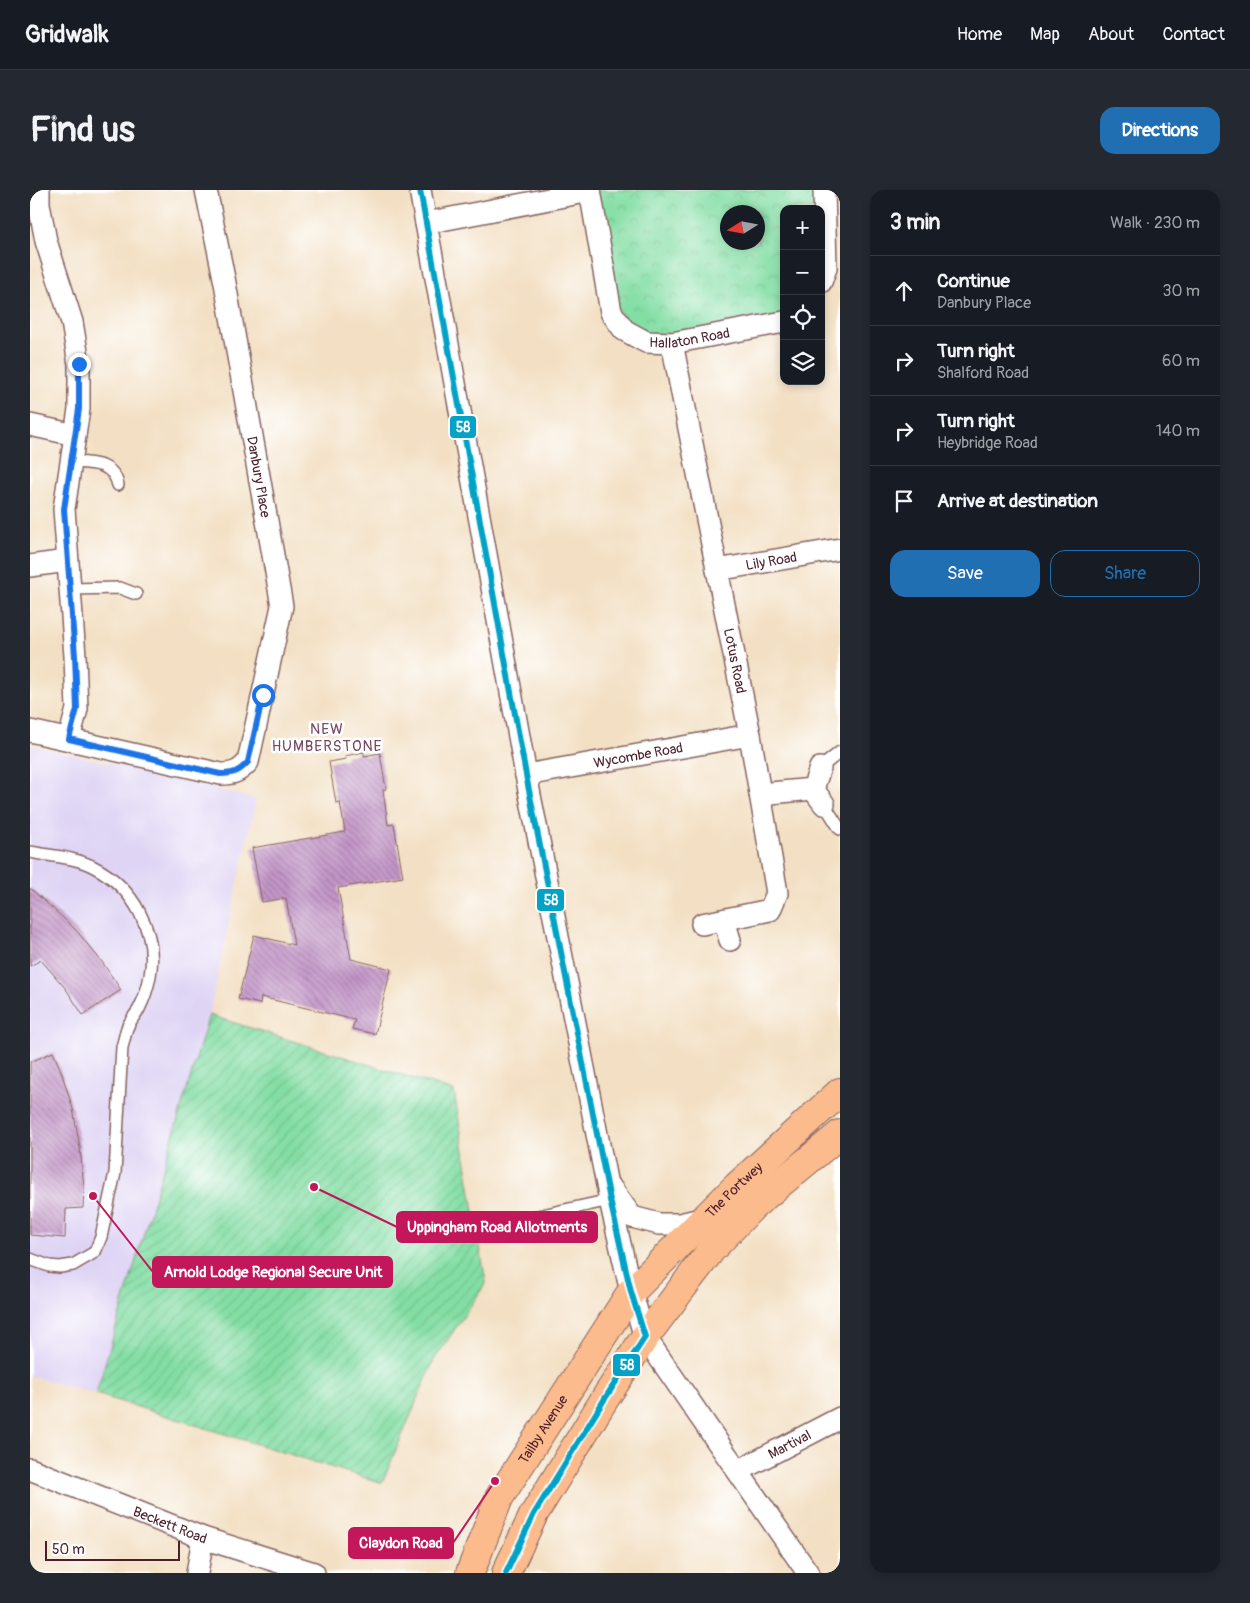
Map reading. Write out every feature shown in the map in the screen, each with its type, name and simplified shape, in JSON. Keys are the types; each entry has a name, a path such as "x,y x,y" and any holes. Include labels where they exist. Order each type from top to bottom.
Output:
{"highway":[{"name":"The Portwey","path":"632,1292 736,1186 840,1092"},
{"name":"The Portwey","path":"645,1337 712,1249 753,1206 840,1134"},
{"name":"Tailby Avenue","path":"470,1573 499,1498 632,1292"},
{"path":"506,1573 534,1514 645,1337"}],"street":[{"path":"30,732 69,739 77,709 64,509 79,409 79,364 72,322 46,240 36,226 39,190"},
{"name":"Danbury Place","path":"69,739 220,774 231,774 241,770 248,762 282,606 225,283 206,190"},
{"path":"420,190 526,775 609,1192 632,1292 645,1337 808,1573"},
{"path":"426,223 590,190"},
{"name":"Hallaton Road","path":"590,190 611,312 624,330 646,342 672,343 780,323"},
{"path":"824,190 825,271"},
{"name":"Lotus Road","path":"672,343 750,735 777,893 770,910 702,924"},
{"path":"30,425 75,435"},
{"name":"Lily Road","path":"717,570 831,557"},
{"path":"30,566 67,561"},
{"name":"Wycombe Road","path":"526,775 750,735"},
{"path":"760,794 818,796 820,768"},
{"path":"724,920 730,940"},
{"path":"609,1192 632,1217 659,1224 680,1224 705,1218"},
{"name":"Martival","path":"738,1471 840,1418"},
{"name":"Beckett Road","path":"30,1469 203,1538 314,1573"},
{"path":"197,1573 203,1538"}],"lane":[{"path":"72,462 97,464 108,469 116,476 118,485"},
{"path":"69,589 120,588 136,594"},
{"path":"820,768 840,752"},
{"path":"818,796 840,829"},
{"path":"30,852 78,861 94,867 126,893 140,911 147,929 150,950 150,974 146,992 128,1027 122,1047 115,1173 100,1237 94,1252 73,1265 60,1267 49,1266 30,1259"},
{"path":"466,1232 609,1192"}],"shaded area":[{"path":"30,745 256,799 209,1015 96,1394 30,1376"}],"green space":[{"path":"595,190 818,190 818,205 780,205 780,317 647,337 617,310"},
{"path":"209,1015 454,1091 486,1283 434,1360 382,1483 96,1394"}],"building":[{"path":"364,752 364,756 380,753 386,789 383,790 388,825 394,824 403,877 338,888 351,959 391,969 375,1034 352,1029 355,1020 261,997 260,1004 238,999 254,935 294,945 286,898 262,902 252,848 345,832 340,802 336,803 329,762 346,759 345,756"},
{"path":"30,888 75,929 102,962 121,990 83,1015 66,989 41,960 30,966"},
{"path":"53,1052 73,1109 84,1187 83,1208 66,1209 65,1238 30,1235 30,1062"}],"transit line":[{"name":"58","path":"420,190 526,775 610,1200 631,1292 645,1337 534,1514 506,1573"}],"place":[{"name":"Uppingham Road Allotments","path":"314,1187"},
{"name":"Arnold Lodge Regional Secure Unit","path":"93,1196"},
{"name":"Claydon Road","path":"495,1481"}],"district":[{"name":"NEW HUMBERSTONE","path":"327,738"}],"route":[{"path":"79,364 79,409 64,509 77,709 69,739 220,774 231,774 241,770 248,762 263,695"}]}
